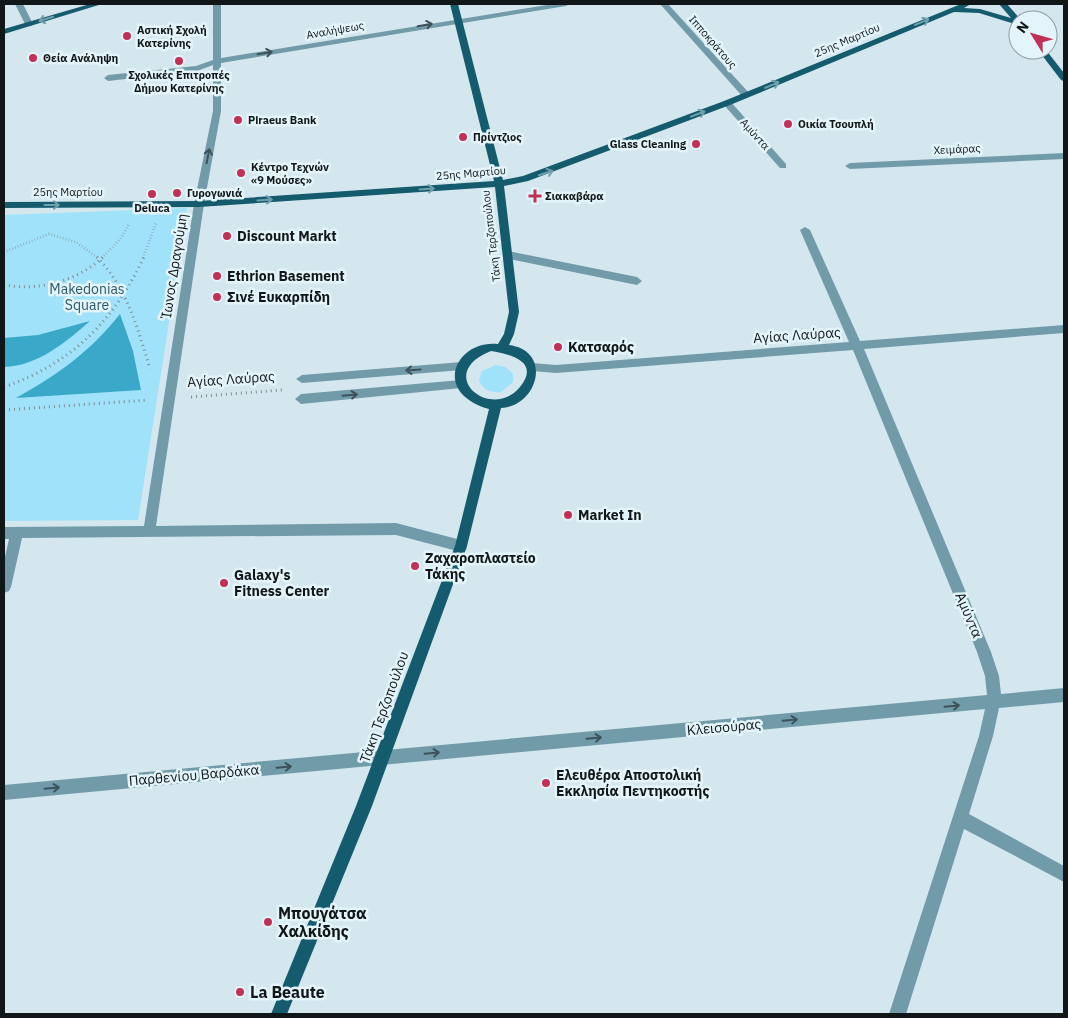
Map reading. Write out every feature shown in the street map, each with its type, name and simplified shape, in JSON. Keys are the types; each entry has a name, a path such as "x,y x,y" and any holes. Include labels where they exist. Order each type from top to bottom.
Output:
{"main road":[{"path":"4,32 98,4"},
{"name":"Τάκη Τερζοπούλου","path":"454,4 499,184 514,312 509,334 502,347"},
{"name":"25ης Μαρτίου","path":"4,205 198,204 499,184 550,172 746,95 967,4"},
{"path":"950,10 980,11 1008,19"},
{"path":"1050,60 1064,78"},
{"path":"502,347 521,354 532,367 530,384 525,392 507,402 496,404 474,399 466,393 461,384 460,373 462,366 468,357 478,350 502,347"},
{"name":"Τάκη Τερζοπούλου","path":"279,1014 383,757 461,546 494,421 496,404"}],"street":[{"path":"19,4 29,24"},
{"name":"Ίωνος Δραγούμη","path":"149,532 198,204 216,111 217,4"},
{"name":"Αναλήψεως","path":"108,78 197,68 217,61 566,4"},
{"name":"Ιπποκράτους","path":"664,4 746,95"},
{"name":"Αμύντα","path":"726,103 783,166"},
{"name":"Χειμάρας","path":"850,166 1064,156"},
{"name":"Αμύντα","path":"805,230 856,346 984,652 995,686 994,702 960,818 898,1014"},
{"path":"508,255 638,280"},
{"name":"Αγίας Λαύρας","path":"532,367 556,369 1064,330"},
{"path":"302,379 462,366"},
{"path":"301,399 461,384"},
{"path":"4,587 10,533 396,529 461,546"},
{"name":"Κλεισούρας","path":"383,757 1064,695"},
{"name":"Παρθενίου Βαρδάκα","path":"4,793 383,757"},
{"path":"960,818 1064,874"}],"path":[{"path":"4,388 41,374 72,352 110,315 123,296 150,245 161,205"},
{"path":"4,285 27,288 55,282 84,271 100,260 122,239 131,220"},
{"path":"4,252 49,234 78,244 100,260 115,279 144,347 156,399"},
{"name":"Αγίας Λαύρας","path":"4,410 288,390"}],"green space":[{"name":"Makedonias Square","path":"187,208 138,520 4,521 4,215"},
{"path":"496,365 506,367 513,374 513,382 501,392 488,390 479,380 482,371"}],"shaded area":[{"path":"120,314 133,351 141,390 16,398 72,362 97,340"},
{"path":"90,321 61,345 40,358 16,366 4,367 4,338 38,335"}],"place":[{"name":"Αστική Σχολή Κατερίνης","path":"127,36"},
{"name":"Θεία Ανάληψη","path":"33,58"},
{"name":"Σχολικές Επιτροπές Δήμου Κατερίνης","path":"179,61"},
{"name":"Piraeus Bank","path":"238,120"},
{"name":"Οικία Τσουπλή","path":"788,124"},
{"name":"Πρίντζιος","path":"463,137"},
{"name":"Glass Cleaning","path":"696,144"},
{"name":"Κέντρο Τεχνών «9 Μούσες»","path":"241,173"},
{"name":"Γυρογωνιά","path":"177,193"},
{"name":"Deluca","path":"152,194"},
{"name":"Σιακαβάρα","path":"535,196"},
{"name":"Discount Markt","path":"227,236"},
{"name":"Ethrion Basement","path":"217,276"},
{"name":"Σινέ Ευκαρπίδη","path":"217,297"},
{"name":"Κατσαρός","path":"558,347"},
{"name":"Market In","path":"568,515"},
{"name":"Ζαχαροπλαστείο Τάκης","path":"415,566"},
{"name":"Galaxy's Fitness Center","path":"224,583"},
{"name":"Ελευθέρα Αποστολική Εκκλησία Πεντηκοστής","path":"546,783"},
{"name":"Μπουγάτσα Χαλκίδης","path":"268,922"},
{"name":"La Beaute","path":"240,992"}]}
